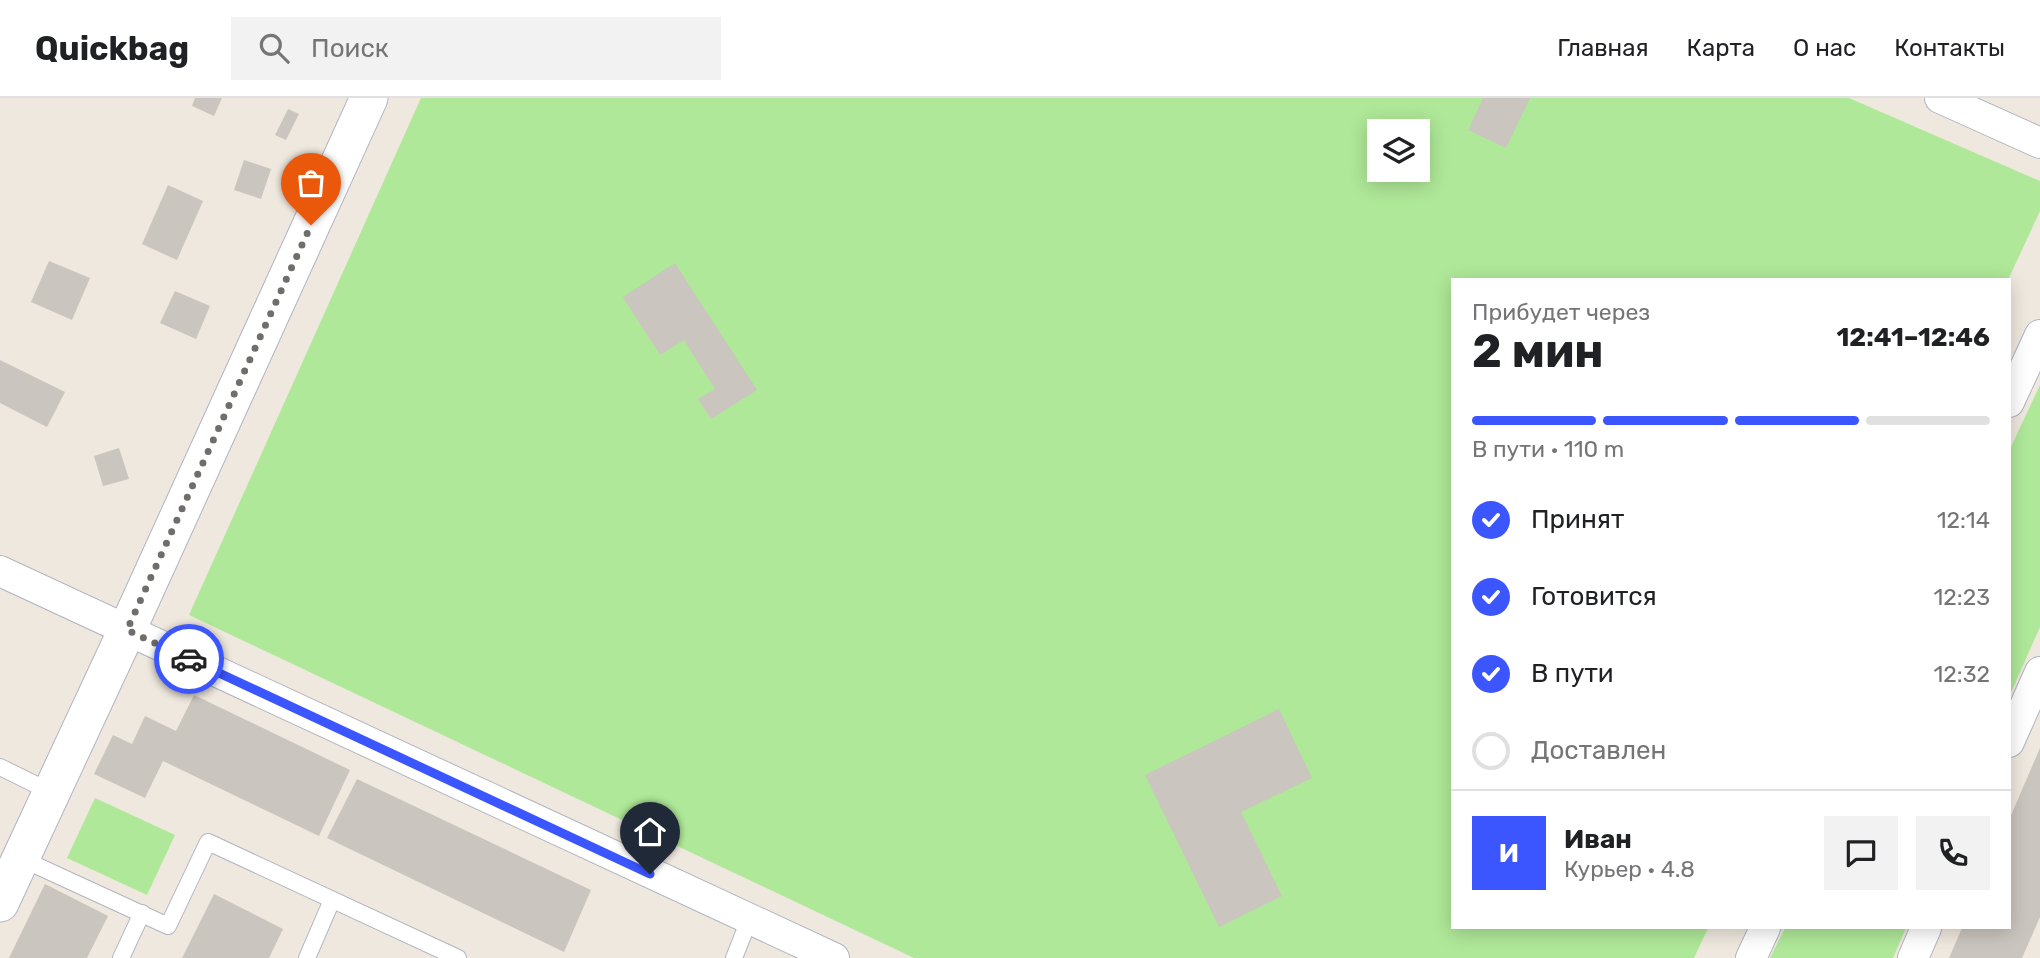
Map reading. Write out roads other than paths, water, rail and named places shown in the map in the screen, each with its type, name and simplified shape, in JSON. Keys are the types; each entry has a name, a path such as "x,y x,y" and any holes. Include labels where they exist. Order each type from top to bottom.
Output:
{"street":[{"path":"0,903 369,98"},
{"path":"1940,98 2040,143"},
{"path":"2011,398 2040,335"},
{"path":"0,571 749,920 798,950 834,958"},
{"path":"2011,737 2040,672"},
{"path":"1751,958 1765,929"},
{"path":"1913,958 1926,929"}],"lane":[{"path":"0,767 51,792"},
{"path":"20,858 169,926 208,842 458,958"},
{"path":"307,958 332,900"},
{"path":"121,958 142,913"},
{"path":"734,958 749,920"}]}
